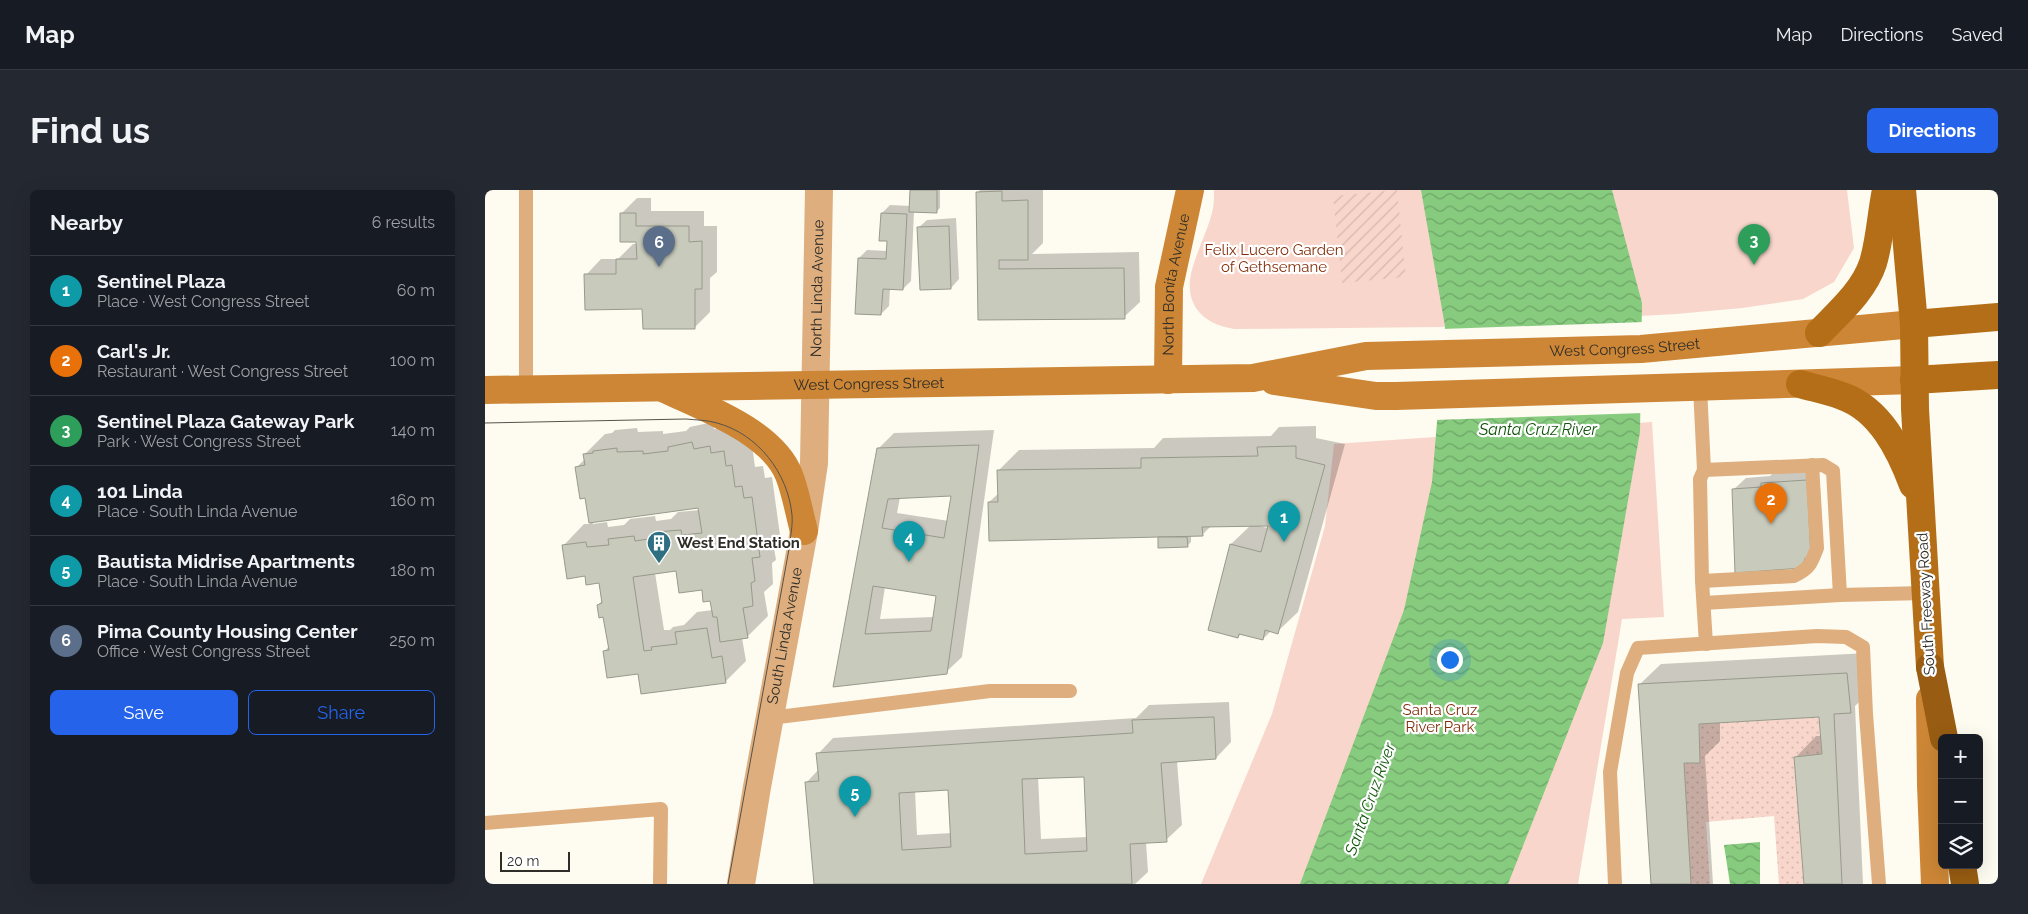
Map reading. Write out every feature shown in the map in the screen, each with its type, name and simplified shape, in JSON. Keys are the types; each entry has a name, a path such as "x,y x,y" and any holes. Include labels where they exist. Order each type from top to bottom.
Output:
{"highway":[{"path":"1930,667 1943,734"},
{"path":"1963,869 1965,884"}],"main road":[{"name":"North Bonita Avenue","path":"1168,380 1169,287 1190,190"},
{"path":"1819,333 1850,300 1867,276 1873,263 1886,190"},
{"name":"South Freeway Road","path":"1903,190 1914,324 1914,380 1930,667 1931,785 1935,884"},
{"name":"West Congress Street","path":"485,390 1253,378 1366,356 1395,357 1641,349 1998,318"},
{"name":"West Congress Street","path":"1253,378 1376,396 1395,396 1801,384 1998,375"},
{"path":"1801,384 1844,396 1872,413 1884,428 1900,456 1920,502"},
{"path":"662,387 739,425 755,435 778,457 789,474 804,531"}],"street":[{"name":"North Linda Avenue","path":"816,385 819,190"},
{"name":"South Linda Avenue","path":"741,884 804,531 814,463 816,385"}],"lane":[{"path":"526,190 527,389"},
{"path":"1700,387 1704,470 1700,479 1702,581 1706,644"},
{"path":"1702,581 1794,576 1806,571 1813,560 1817,548 1811,465"},
{"path":"1704,470 1823,465 1833,471 1840,595"},
{"path":"1704,604 1840,595 1925,593"},
{"path":"1615,884 1610,772 1627,673 1638,648 1827,636 1846,637 1863,647 1866,714 1879,884"},
{"path":"769,725 990,691 1071,691"},
{"path":"485,823 661,809 660,884"}],"green space":[{"name":"Felix Lucero Garden of Gethsemane","path":"1214,190 1847,190 1854,248 1834,282 1803,299 1742,308 1676,314 1440,327 1234,329 1216,324 1201,314 1192,300 1190,291 1191,272 1213,210"},
{"path":"1397,190 1406,277 1342,283 1333,196"},
{"name":"Santa Cruz River","path":"1652,422 1664,617 1622,619 1578,884 1201,884 1272,714 1325,526 1334,444"},
{"path":"1819,717 1822,754 1794,757 1804,884 1779,884 1774,816 1706,822 1710,884 1691,884 1684,763 1700,763 1700,724"}],"water":[{"name":"Santa Cruz River","path":"1421,190 1612,190 1642,303 1640,432 1603,643 1508,884 1300,884 1404,610 1432,482 1445,326"},
{"path":"1760,842 1760,884 1730,884 1724,845"}],"pier":[{"path":"1644,322 1643,413 1434,420 1442,329"}],"building":[{"path":"910,190 937,190 937,213 909,212"},
{"path":"1002,191 1002,201 1028,200 1028,260 999,260 999,269 1124,268 1125,319 978,320 976,192"},
{"path":"620,213 636,213 636,226 689,226 689,242 702,241 702,289 695,289 695,329 643,329 642,309 585,310 584,274 616,274 616,259 637,259 636,242 620,242"},
{"path":"881,213 907,214 903,290 883,289 881,315 855,314 858,258 886,259 887,241 879,241"},
{"path":"949,226 951,289 920,290 917,227"},
{"name":"West End Station","path":"692,442 694,449 710,446 711,453 724,451 726,466 732,465 735,487 742,486 744,498 752,497 760,557 752,558 755,581 751,583 753,606 743,608 748,638 720,642 717,617 713,617 710,601 703,602 702,590 679,593 676,571 633,577 644,651 652,650 651,647 677,644 675,632 707,628 712,658 722,656 726,683 641,694 638,674 607,678 603,651 609,650 603,617 599,618 597,605 602,603 599,583 586,585 585,576 567,579 562,545 586,542 587,547 609,545 608,539 634,536 635,541 656,538 656,532 681,530 682,535 702,533 698,508 589,523 585,498 580,499 575,467 585,465 583,454 593,453 593,451 617,448 617,452 643,451 643,454 668,451 668,447"},
{"path":"979,445 947,674 833,687 877,448","holes":["951,496 944,538 882,528 888,499","873,586 936,596 931,631 865,634"]},
{"path":"1296,446 1296,458 1325,465 1278,634 1265,630 1263,640 1239,634 1238,638 1208,630 1230,544 1261,552 1268,526 1202,527 1203,536 989,541 988,502 998,502 997,470 1141,468 1141,458 1258,456 1257,447"},
{"path":"1807,480 1811,558 1805,558 1802,568 1735,573 1732,489 1761,487 1761,483"},
{"path":"1158,537 1187,537 1188,547 1158,548"},
{"path":"1847,673 1851,713 1834,714 1842,884 1804,884 1794,757 1822,754 1819,717 1699,724 1700,763 1684,763 1691,884 1651,884 1638,684"},
{"path":"1214,717 1216,759 1161,763 1167,842 1130,844 1132,884 814,884 805,782 819,781 816,753 1133,733 1132,720","holes":["1084,777 1087,851 1025,854 1022,779","948,790 951,847 902,850 899,793"]}],"tram line":[{"path":"485,423 686,419 709,421 732,428 745,436 758,446 777,470 784,484 792,515 789,549 728,884"}],"place":[{"name":"Sentinel Plaza Gateway Park","path":"1754,265"},
{"name":"Pima County Housing Center","path":"659,267"},
{"name":"Carl's Jr.","path":"1771,524"},
{"name":"Sentinel Plaza","path":"1284,542"},
{"name":"101 Linda","path":"909,562"},
{"name":"West End Station","path":"659,564"},
{"name":"Bautista Midrise Apartments","path":"855,817"}],"park label":[{"name":"Santa Cruz River Park","path":"1440,718"}]}
